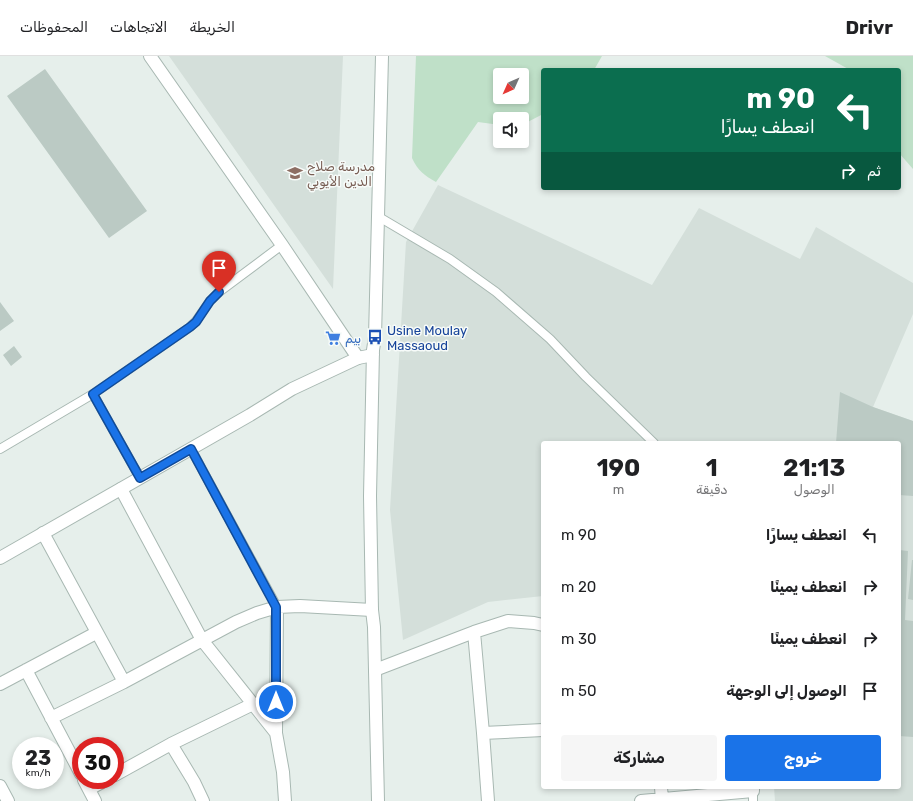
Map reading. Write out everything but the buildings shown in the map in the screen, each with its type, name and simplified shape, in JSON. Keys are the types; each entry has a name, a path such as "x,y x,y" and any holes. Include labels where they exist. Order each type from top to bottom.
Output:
{"street":[{"path":"150,56 282,245 358,358"},
{"path":"378,801 370,496 373,355 375,337 379,217 382,56"},
{"path":"0,558 250,415 292,389 358,358 373,355"},
{"path":"121,489 202,640 276,733"},
{"path":"43,533 124,682"},
{"path":"51,718 124,682 236,622 257,613 276,607 307,606 372,610"},
{"path":"276,607 276,733 283,772 284,801"},
{"path":"375,670 474,632 508,621 541,625"},
{"path":"474,632 488,801"},
{"path":"0,684 96,633"},
{"path":"26,670 72,757"},
{"path":"124,770 172,744 253,704"},
{"path":"483,733 541,730"},
{"path":"172,744 203,801"},
{"path":"0,786 8,801"},
{"path":"89,789 95,801"},
{"path":"661,789 662,800"},
{"path":"642,801 753,793"}],"lane":[{"path":"379,217 450,259 496,292 550,339 586,377 652,441"},
{"path":"0,449 93,394 190,327 196,322 210,301 219,292 282,245"},
{"path":"93,394 140,478"},
{"path":"191,449 276,607"}],"shaded area":[{"name":"مدرسة صلاح الدين الأيوبي","path":"169,56 343,56 333,289"},
{"path":"438,185 652,285 699,208 800,259 816,227 913,283 913,314 873,407 913,421 913,801 775,801 774,789 901,789 901,441 541,441 541,596 488,602 403,640 390,510 406,242"}],"green space":[{"path":"416,56 602,56 595,68 541,68 541,115 529,121 529,112 493,112 493,124 478,122 436,182 422,172 412,158"},
{"path":"825,56 913,56 913,169 901,155 901,68 846,68"}],"place":[{"name":"مدرسة صلاح الدين الأيوبي","path":"295,173"},
{"name":"Usine Moulay Massaoud","path":"375,337"},
{"name":"بيم","path":"333,338"}],"route":[{"path":"219,292 210,301 196,322 190,327 93,394 140,478 191,449 276,607 276,702"}]}
